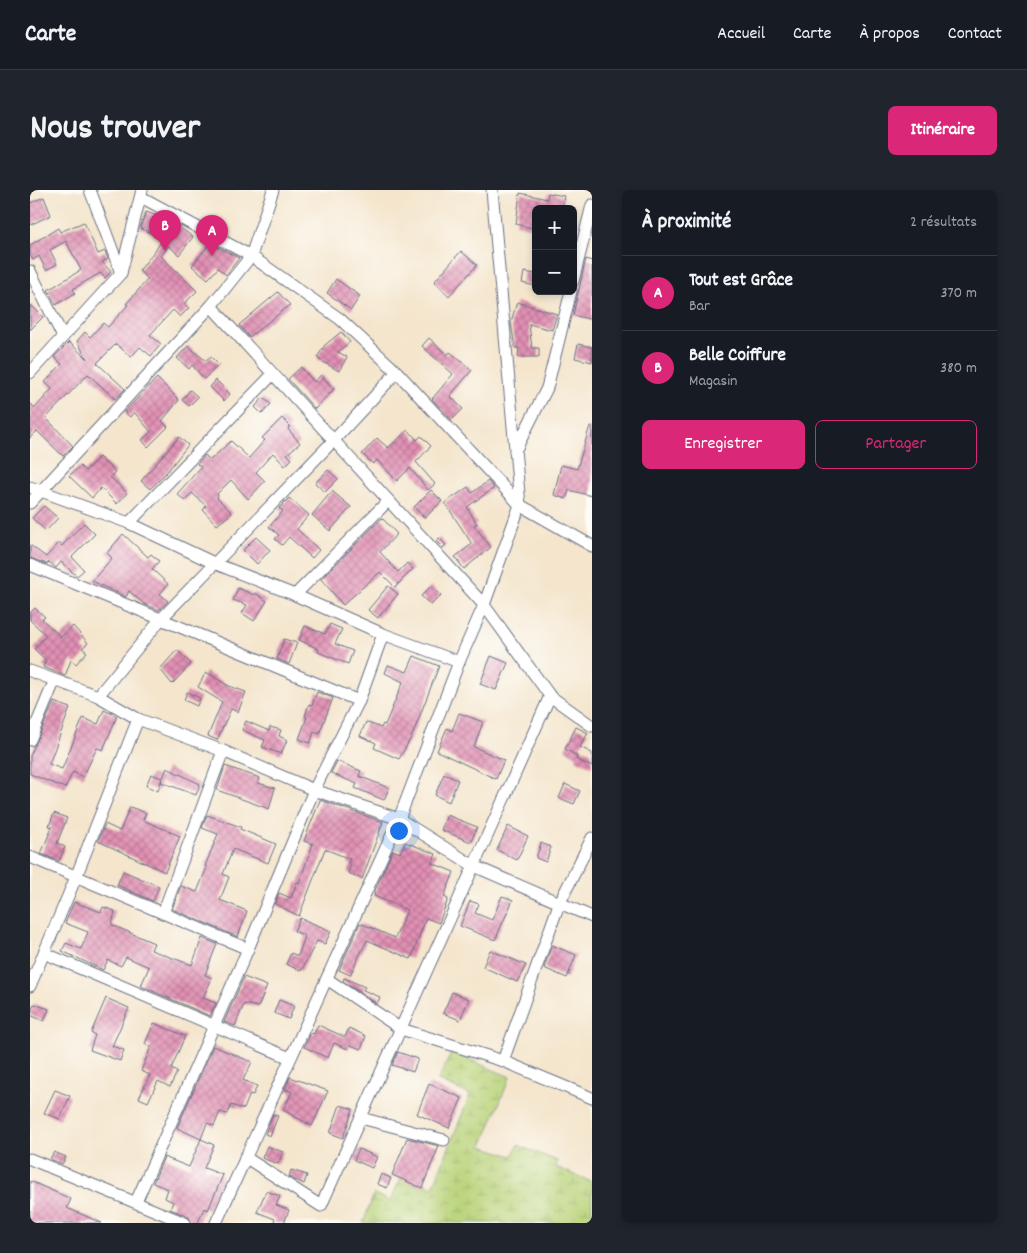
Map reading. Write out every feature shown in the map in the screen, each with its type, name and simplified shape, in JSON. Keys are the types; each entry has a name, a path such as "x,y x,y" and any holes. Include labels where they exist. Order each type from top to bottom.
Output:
{"street":[{"path":"90,190 121,273"},
{"path":"30,503 35,490 212,306 252,256 273,190"},
{"path":"216,1223 398,819 484,605 520,505 492,190"},
{"path":"30,373 121,273 141,193 252,256 340,319 397,372 520,505 592,546"},
{"path":"577,265 592,205"},
{"path":"30,271 63,337"},
{"path":"514,453 547,388 570,295"},
{"path":"212,306 484,605 550,696 592,726"},
{"path":"98,696 161,619 216,564 397,372"},
{"path":"129,523 273,374"},
{"path":"35,490 129,523 216,564 295,595 383,634 460,662"},
{"path":"295,595 388,501"},
{"path":"30,565 359,701"},
{"path":"136,1202 248,949 314,790 359,701 383,634"},
{"path":"30,671 54,682 98,696 138,720 224,751 314,790 398,819 474,866 592,917"},
{"path":"30,740 54,682"},
{"path":"245,1157 322,1206 550,696"},
{"path":"30,986 76,877 138,720"},
{"path":"163,913 224,751"},
{"path":"503,1061 559,904 592,838"},
{"path":"30,857 248,949"},
{"path":"44,953 290,1058"},
{"path":"327,979 401,1029 503,1061 592,1096"},
{"path":"361,1118 444,1140"},
{"path":"30,1158 184,1223"}],"green space":[{"path":"452,1052 510,1077 482,1146 512,1156 518,1145 557,1161 556,1167 592,1182 592,1223 363,1223 374,1194 390,1201 403,1174 433,1187 470,1095 438,1080"}],"building":[{"path":"520,193 547,199 548,193 564,196 563,205 532,205 532,228 516,224"},
{"path":"44,197 51,215 30,225 30,203"},
{"path":"146,212 158,216 151,233 140,228"},
{"path":"84,222 98,254 105,251 108,259 102,262 111,272 105,278 100,273 73,289 75,293 56,305 48,290 81,270 66,241 50,250 57,264 46,270 39,256 33,260 30,255 30,245 58,228 60,232"},
{"path":"175,224 193,237 179,255 169,246 161,256 197,291 184,304 189,308 180,317 173,310 150,335 161,344 151,356 140,347 131,357 116,344 97,363 125,389 115,399 88,374 46,418 73,446 63,456 37,431 30,438 30,403 35,408 52,389 45,382 62,364 54,357 69,342 87,359 77,341 85,332 90,337 103,323 108,327 128,305 126,304 148,279 139,271"},
{"path":"210,243 239,258 226,275 218,268 208,279 192,266"},
{"path":"461,251 477,265 449,296 434,282"},
{"path":"586,259 592,261 592,320 573,315"},
{"path":"524,272 532,273 532,285 522,283"},
{"path":"336,279 360,296 351,310 327,293"},
{"path":"278,292 290,305 249,337 239,325"},
{"path":"517,302 557,314 552,330 529,324 532,348 539,348 539,357 518,357 519,348 515,348 511,322"},
{"path":"30,304 43,317 30,330"},
{"path":"341,332 350,342 338,352 347,357 339,371 318,359 318,356 325,345"},
{"path":"429,338 447,355 450,352 472,370 450,396 463,409 452,420 432,399 453,374 422,346"},
{"path":"578,344 592,347 592,362 575,358"},
{"path":"188,346 206,361 211,357 219,365 204,379 192,365 189,369 177,358"},
{"path":"301,367 314,382 321,375 334,389 315,409 288,379"},
{"path":"157,378 179,400 162,421 168,427 148,447 142,440 151,432 134,412 130,417 124,412"},
{"path":"216,380 230,394 224,401 210,387"},
{"path":"190,390 198,397 189,406 182,400"},
{"path":"263,398 271,404 262,414 255,407"},
{"path":"282,418 290,426 288,429 300,443 287,454 292,459 285,466 273,453 256,472 265,481 248,499 231,480 217,494 217,498 232,513 217,525 203,510 206,506 192,493 185,501 177,494 201,467 197,464 205,455 210,460 231,441 249,458 265,440 262,438"},
{"path":"590,426 592,426 592,496 569,490 566,499 554,495 561,465 577,469"},
{"path":"408,430 417,440 421,436 431,446 416,462 435,484 428,490 410,468 397,481 377,460 373,464 362,454 377,438 388,448"},
{"path":"179,437 188,445 166,473 150,489 141,481"},
{"path":"99,457 115,472 110,477 127,493 117,504 101,488 92,498 69,476 80,466 85,471"},
{"path":"328,470 338,479 325,492 315,483"},
{"path":"488,481 494,488 467,507 477,524 474,525 491,547 464,569 455,557 472,544 445,503 468,487 472,493"},
{"path":"431,490 442,501 425,518 414,507"},
{"path":"332,491 351,507 330,531 312,515"},
{"path":"289,498 309,515 297,529 319,550 312,558 289,537 282,545 275,539 279,535 269,527 283,511 279,508"},
{"path":"44,506 58,518 46,531 32,518"},
{"path":"382,518 397,534 380,552 398,572 407,563 413,569 395,587 380,572 343,605 321,579"},
{"path":"84,523 95,534 72,557 84,570 77,576 61,562 56,568 49,562 47,564 30,558 30,545 46,557 59,543 62,546"},
{"path":"123,534 148,557 151,554 159,561 152,569 168,584 160,594 168,601 159,610 144,604 129,591 126,597 92,581 112,558 107,553"},
{"path":"256,537 270,550 257,564 243,550"},
{"path":"439,538 446,545 443,548 436,541"},
{"path":"388,586 398,594 378,618 368,610"},
{"path":"431,586 441,595 431,605 421,596"},
{"path":"238,588 254,595 255,593 267,601 254,621 242,613 247,605 233,600"},
{"path":"35,608 45,617 42,619 61,637 73,626 88,643 82,648 87,652 76,664 71,660 65,676 43,667 46,660 34,649 46,635 30,620 30,613"},
{"path":"330,624 342,629 335,644 353,651 348,664 318,652 319,649 299,640 305,626 325,634"},
{"path":"284,639 297,643 289,664 277,659"},
{"path":"177,650 191,664 172,684 160,669"},
{"path":"414,656 439,666 412,736 399,759 374,748 376,743 360,736 366,722 381,728 383,724 385,725 403,682 385,673 388,665 407,672"},
{"path":"491,656 508,663 496,690 480,684"},
{"path":"206,672 229,686 246,692 238,712 231,709 217,740 208,736 222,702 198,687"},
{"path":"187,692 200,698 197,706 184,700"},
{"path":"317,692 333,698 319,734 314,732 310,743 299,739 307,717 305,716 309,704 312,705"},
{"path":"54,702 70,708 49,764 62,769 83,718 98,724 104,710 117,716 103,750 97,748 83,777 73,772 65,788 30,774 30,756"},
{"path":"459,713 483,722 474,747 504,760 496,779 437,751 447,728 452,731"},
{"path":"246,721 269,731 270,727 281,730 279,736 287,740 281,754 262,747 265,740 242,730"},
{"path":"576,727 588,733 580,747 592,753 592,767 576,759 577,756 565,749"},
{"path":"337,761 361,771 359,776 389,788 384,800 355,788 357,784 331,773"},
{"path":"225,766 260,778 258,783 275,788 269,809 217,790"},
{"path":"167,768 200,784 196,795 161,782"},
{"path":"151,774 162,778 158,791 146,786"},
{"path":"444,774 458,780 449,802 435,795"},
{"path":"565,784 580,791 574,804 559,798"},
{"path":"320,800 383,822 362,879 348,873 351,865 348,863 350,859 325,849 299,916 275,904 279,893 291,898 297,882 299,883 313,844 304,841"},
{"path":"130,807 146,813 143,820 180,836 165,872 98,841 105,824 120,831"},
{"path":"54,813 67,818 57,843 65,847 59,861 41,854 52,827 49,826"},
{"path":"207,815 241,827 240,829 276,844 268,863 233,849 223,874 229,877 220,900 247,911 238,937 172,909 181,886 197,892 207,867 205,866 218,834 202,828"},
{"path":"447,815 477,827 471,842 441,830"},
{"path":"508,826 528,836 517,860 497,850"},
{"path":"405,842 436,854 432,863 454,872 444,897 448,899 439,923 426,918 411,959 367,940 350,975 339,970 360,923 395,938 407,910 374,896 393,850 400,853"},
{"path":"541,843 551,847 546,862 536,858"},
{"path":"123,871 159,886 153,901 117,885"},
{"path":"502,896 513,900 495,940 460,926 470,901 479,904 475,913 492,920"},
{"path":"74,902 101,912 103,907 115,911 112,925 154,943 151,950 192,965 202,938 217,944 205,975 212,978 203,998 216,1003 210,1016 141,986 149,967 126,957 121,966 108,960 103,970 62,951 66,943 81,949 88,932 65,923"},
{"path":"300,918 331,931 325,944 317,941 301,971 286,964 291,953 298,956 305,936 294,931"},
{"path":"552,945 576,955 567,978 544,968"},
{"path":"490,950 526,965 517,982 483,967"},
{"path":"244,977 267,986 258,1007 244,1004 235,1026 224,1022"},
{"path":"344,978 365,987 363,990 380,997 377,1004 343,981"},
{"path":"452,992 469,999 460,1020 443,1013"},
{"path":"106,998 129,1008 112,1046 124,1050 120,1061 90,1050 95,1035 91,1033"},
{"path":"279,1000 294,1006 289,1019 274,1013"},
{"path":"34,1004 49,1009 44,1021 30,1015"},
{"path":"154,1023 185,1036 171,1069 177,1072 170,1087 158,1081 148,1102 139,1098 150,1075 141,1071 151,1047 145,1044"},
{"path":"318,1025 345,1037 349,1028 366,1036 361,1049 350,1045 348,1049 334,1043 328,1058 304,1047 311,1033 314,1034"},
{"path":"213,1046 252,1062 243,1080 257,1086 253,1095 250,1094 244,1109 231,1105 227,1114 220,1112 214,1126 207,1123 201,1139 177,1128"},
{"path":"398,1052 418,1059 413,1072 392,1065"},
{"path":"290,1077 328,1091 312,1126 283,1110 292,1092 285,1089"},
{"path":"429,1084 462,1098 449,1128 417,1114"},
{"path":"55,1090 70,1096 60,1119 44,1113"},
{"path":"340,1105 353,1109 343,1138 330,1133"},
{"path":"273,1114 278,1116 270,1136 265,1134"},
{"path":"407,1138 439,1146 422,1188 392,1175"},
{"path":"201,1139 214,1145 204,1168 223,1175 208,1210 204,1208 198,1223 192,1223 188,1216 170,1209 173,1202 165,1198 168,1189 153,1183 164,1157 189,1167"},
{"path":"267,1146 283,1152 278,1164 262,1158"},
{"path":"359,1149 377,1157 372,1168 354,1160"},
{"path":"54,1152 66,1157 62,1164 50,1159"},
{"path":"291,1170 307,1175 304,1184 289,1177"},
{"path":"381,1174 391,1178 387,1188 377,1184"},
{"path":"30,1181 71,1199 67,1208 102,1223 30,1223"},
{"path":"266,1191 280,1196 276,1205 289,1210 284,1223 273,1223 275,1219 257,1212"}],"place":[{"name":"Belle Coiffure","path":"165,251"},
{"name":"Tout est Grâce","path":"212,256"}]}
